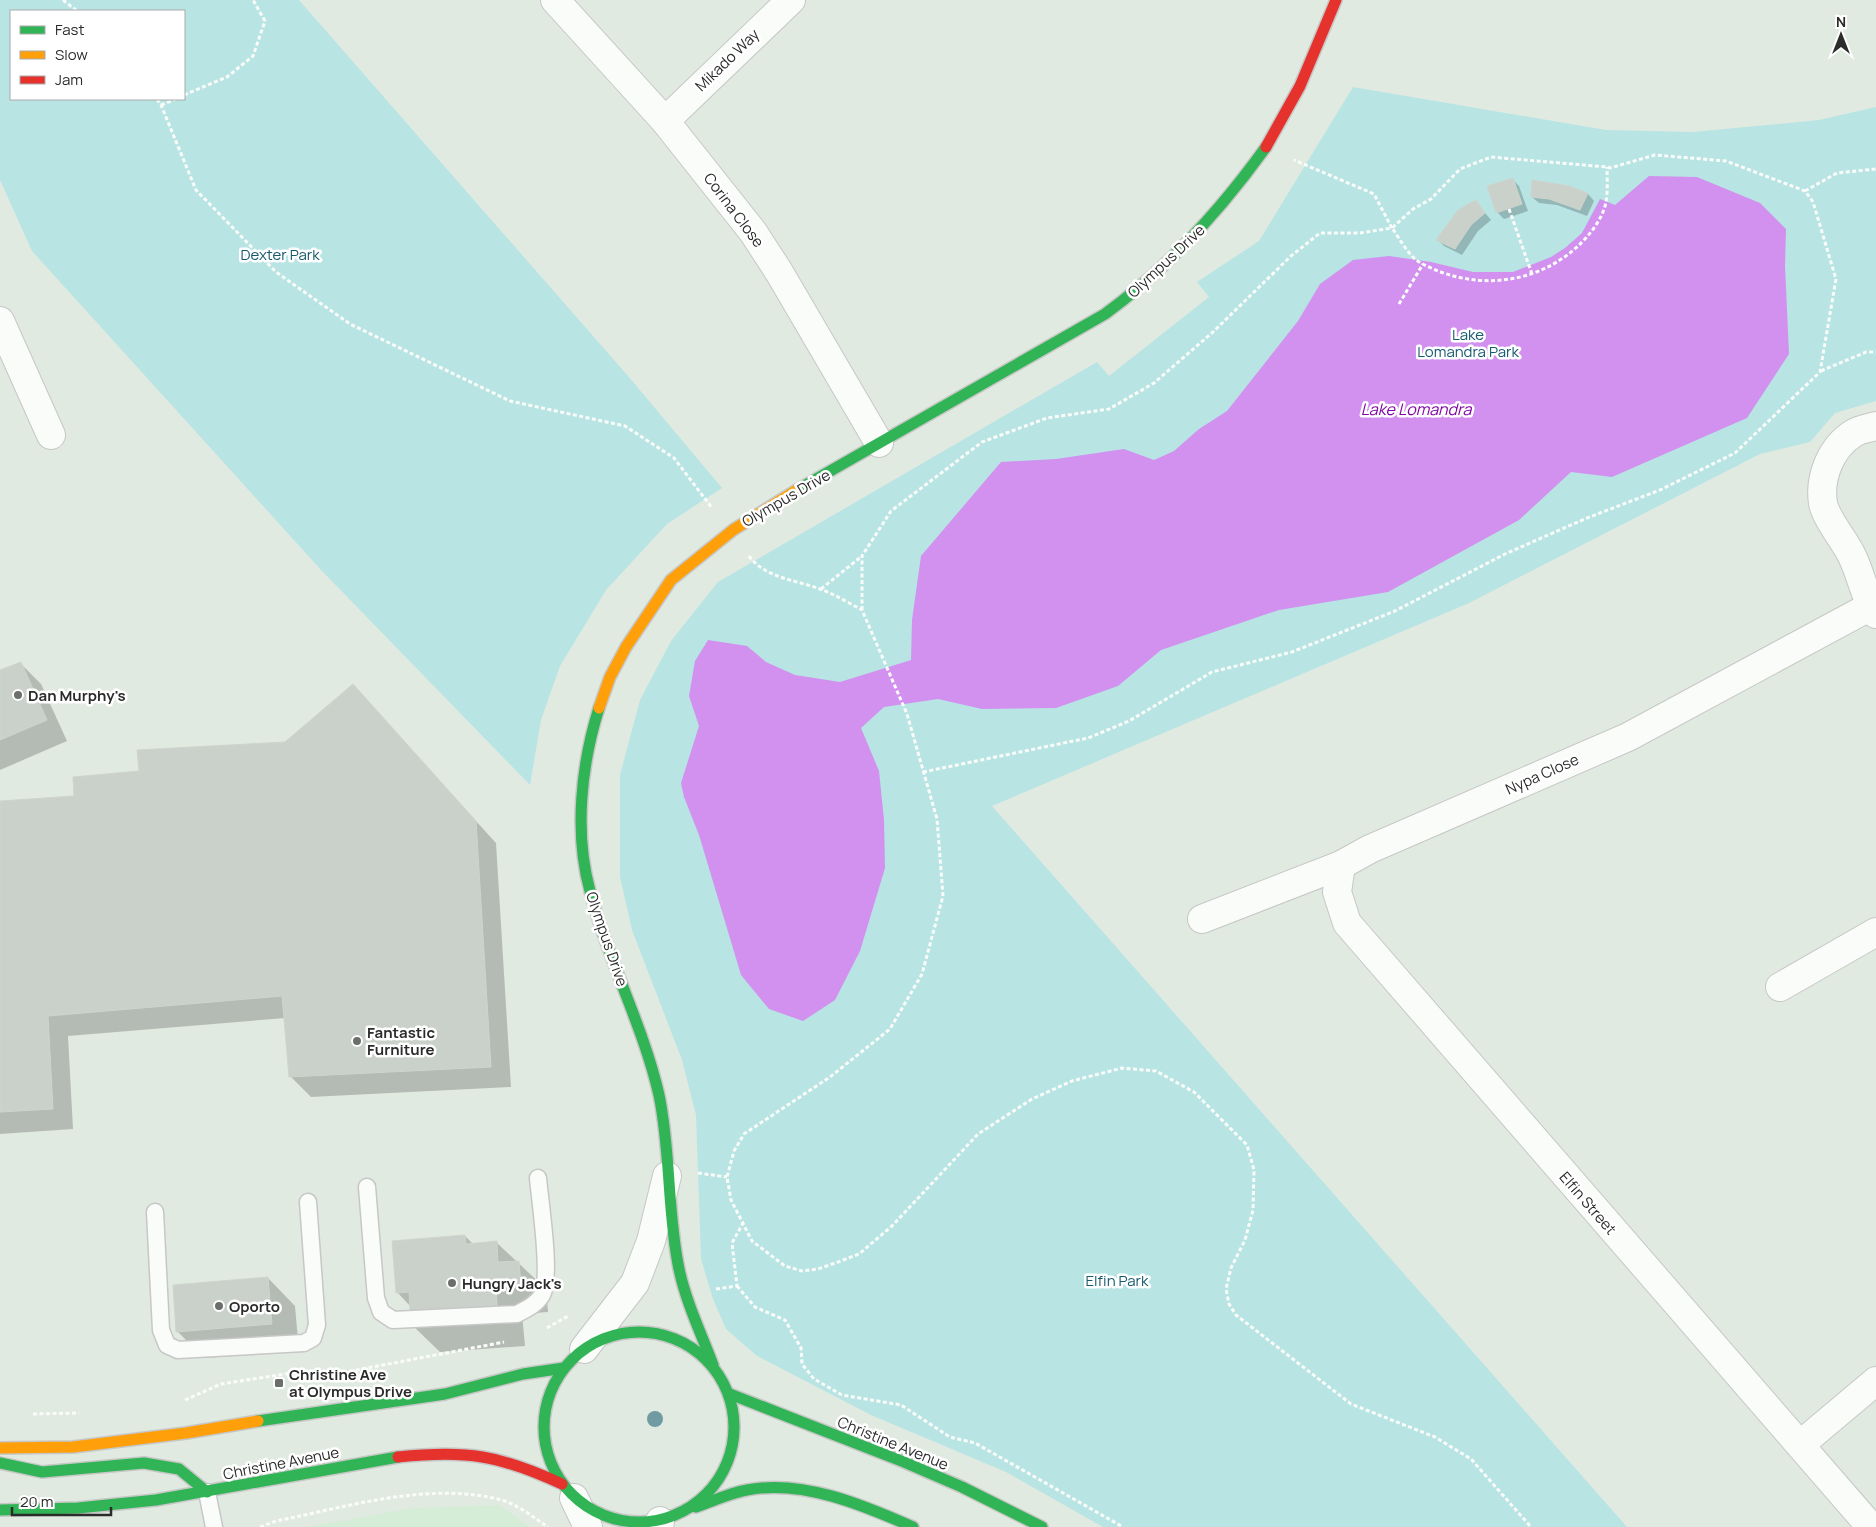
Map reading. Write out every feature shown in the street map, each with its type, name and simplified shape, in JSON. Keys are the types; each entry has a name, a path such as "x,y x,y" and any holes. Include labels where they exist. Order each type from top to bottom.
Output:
{"main road":[{"name":"Olympus Drive","path":"712,1365 685,1292 679,1267 666,1125 654,1072 603,936 589,886 581,818 588,747 606,686 632,635 673,577 730,532 880,443 1105,314 1137,291 1178,254 1220,209 1274,136 1306,75 1336,0"},
{"path":"568,1491 548,1457 543,1426 549,1395 564,1368 584,1349 609,1336 637,1332 665,1335 691,1347 712,1365 730,1394 735,1426 730,1459 714,1488 688,1510"},
{"path":"0,1448 73,1447 186,1432 304,1413 445,1394 523,1374 564,1368"},
{"name":"Christine Avenue","path":"730,1394 904,1462 1042,1527"},
{"name":"Christine Avenue","path":"0,1510 40,1511 93,1508 208,1492 370,1460 426,1453 461,1453 494,1458 528,1468 568,1491 600,1515 629,1522 659,1524 688,1510"},
{"path":"0,1463 42,1472 144,1463 179,1469 208,1492"},
{"path":"688,1510 748,1489 776,1488 838,1499 887,1515 913,1527"}],"street":[{"name":"Corina Close","path":"556,0 664,121 758,240 880,443"},
{"name":"Mikado Way","path":"664,121 791,0"},
{"path":"0,321 51,435"},
{"path":"1873,610 1852,556 1823,505 1823,482 1828,462 1837,448 1854,433 1876,426"},
{"name":"Nypa Close","path":"1202,919 1341,865 1370,849 1628,737 1873,610"},
{"name":"Elfin Street","path":"1341,865 1338,892 1347,923 1671,1299 1801,1444 1871,1527"},
{"path":"1780,987 1876,932"},
{"name":"Olympus Drive","path":"584,1349 635,1283 651,1241 669,1170"},
{"path":"1801,1444 1876,1381"},
{"path":"568,1491 588,1527"}],"lane":[{"path":"367,1187 376,1298 381,1312 393,1320 517,1314 531,1307 542,1295 546,1271 538,1178"},
{"path":"155,1212 161,1330 167,1345 178,1350 304,1343 313,1338 317,1325 308,1202"},
{"path":"208,1492 214,1527"}],"path":[{"path":"63,0 76,10"},
{"path":"185,95 227,77 253,56 265,20 253,0"},
{"path":"158,100 196,190 276,272 350,324 510,401 625,426 674,458 755,564 780,577 821,589 862,610"},
{"path":"161,105 174,100"},
{"path":"821,589 862,556 891,511 982,442 1047,418 1109,410 1154,383 1213,332 1291,256 1320,233 1360,233 1392,228 1413,209 1431,199 1460,169 1491,157 1607,167 1655,155 1726,161 1805,191 1814,202 1836,279 1820,372"},
{"path":"1293,160 1374,194 1392,228 1421,263 1448,274 1476,280 1522,278 1551,267 1588,237 1606,202 1607,167"},
{"path":"1805,191 1837,173 1876,169"},
{"path":"1509,209 1532,274"},
{"path":"1399,304 1421,263"},
{"path":"923,772 1088,738 1129,721 1212,672 1292,652 1395,611 1505,554 1587,518 1660,490 1735,453 1820,372 1866,352 1876,352"},
{"path":"862,556 862,610 907,714 937,819 943,896 922,974 890,1029 830,1077 744,1134 734,1151 727,1177 732,1200 752,1241 785,1266 802,1271 818,1270 859,1254 892,1226 978,1134 1032,1099 1072,1081 1122,1068 1156,1072 1194,1092 1247,1145 1254,1170 1252,1210 1245,1240 1231,1268 1226,1289 1229,1304 1236,1315 1351,1404 1434,1437 1471,1459 1531,1527"},
{"path":"743,1223 732,1243 737,1286 755,1307 785,1320 801,1348 802,1364 814,1380 842,1395 901,1405 950,1437 974,1443 1123,1527"},
{"path":"712,1290 737,1286"},
{"path":"542,1331 572,1314"},
{"path":"179,1402 221,1384 304,1371 341,1373 508,1341"},
{"path":"27,1414 81,1412"},
{"path":"260,1527 276,1521 407,1496 456,1494 500,1499 548,1527"}],"shaded area":[{"path":"499,1505 530,1527 307,1527 413,1508"}],"green space":[{"name":"Dexter Park","path":"0,0 299,0 628,376 722,488 667,524 606,590 560,666 541,720 530,785 322,571 32,251 0,180"},
{"name":"Lake Lomandra Park","path":"1353,87 1606,130 1693,132 1819,120 1876,107 1876,401 1835,413 1810,442 1760,454 1469,603 992,806 1627,1527 1103,1527 1006,1472 871,1415 757,1356 726,1329 713,1299 701,1259 696,1115 682,1060 632,930 620,877 620,775 640,700 671,641 718,582 1097,362 1109,376 1209,297 1197,282 1259,241"}],"water":[{"name":"Lake Lomandra","path":"1649,176 1697,177 1760,203 1786,229 1785,266 1789,354 1747,418 1612,477 1571,472 1519,520 1388,592 1279,610 1161,650 1118,686 1056,708 982,709 938,699 884,707 861,728 879,771 884,820 885,868 860,951 835,1000 803,1021 769,1009 741,975 699,835 684,797 681,783 699,726 689,696 695,661 708,640 747,646 766,662 795,675 840,682 911,660 912,620 921,556 1001,462 1056,459 1124,449 1154,460 1174,451 1199,429 1227,411 1298,321 1320,284 1353,260 1389,256 1431,262 1473,272 1513,272 1551,257 1565,248 1582,233 1600,199 1615,205"}],"building":[{"path":"1513,178 1522,204 1496,213 1487,186"},
{"path":"1532,180 1569,186 1588,193 1580,210 1549,199 1531,197"},
{"path":"1476,200 1485,213 1471,225 1455,249 1436,240 1458,210"},
{"name":"Dan Murphy's","path":"21,662 47,720 0,740 0,670"},
{"path":"353,684 476,821 491,1067 289,1077 282,996 48,1016 53,1109 0,1112 0,801 74,796 73,777 139,771 137,750 285,742"},
{"path":"465,1235 466,1244 497,1241 498,1262 519,1261 521,1285 496,1288 498,1319 411,1325 409,1292 396,1293 392,1241"},
{"path":"268,1277 272,1324 176,1332 173,1285"}],"traffic: fast":[{"path":"797,490 1105,314 1150,278 1192,237 1230,194 1266,147"},
{"path":"599,708 584,776 581,823 585,869 597,917 644,1043 659,1095 666,1138 672,1226 679,1269 690,1305 713,1365"},
{"path":"630,1332 648,1332 667,1336 684,1343 706,1360 718,1374 727,1391 734,1418 734,1427 734,1436 727,1463 718,1480 706,1494 684,1511 667,1518 648,1522 630,1522 611,1518 594,1511 572,1494 560,1480 548,1455 544,1436 544,1418 548,1399 555,1382 572,1360 586,1348 611,1336 630,1332"},
{"path":"258,1421 445,1394 523,1374 564,1368"},
{"path":"730,1394 904,1462 962,1487 1042,1527"},
{"path":"0,1510 78,1508 156,1500 398,1457"},
{"path":"0,1463 42,1472 144,1463 179,1469 207,1492"},
{"path":"696,1507 747,1490 789,1488 832,1496 874,1510 913,1527"}],"traffic: slow":[{"path":"599,708 610,677 626,647 671,580 733,530 797,490"},
{"path":"0,1448 73,1447 186,1433 258,1421"}],"traffic: jam":[{"path":"1266,147 1300,86 1336,0"},
{"path":"398,1457 444,1454 482,1457 520,1467 562,1484"}],"place":[{"name":"Dan Murphy's","path":"18,695"},
{"name":"Fantastic Furniture","path":"357,1041"},
{"name":"Hungry Jack's","path":"452,1283"},
{"name":"Oporto","path":"219,1306"},
{"name":"Christine Ave at Olympus Drive","path":"279,1383"}],"park label":[{"name":"Elfin Park","path":"1117,1280"}]}
